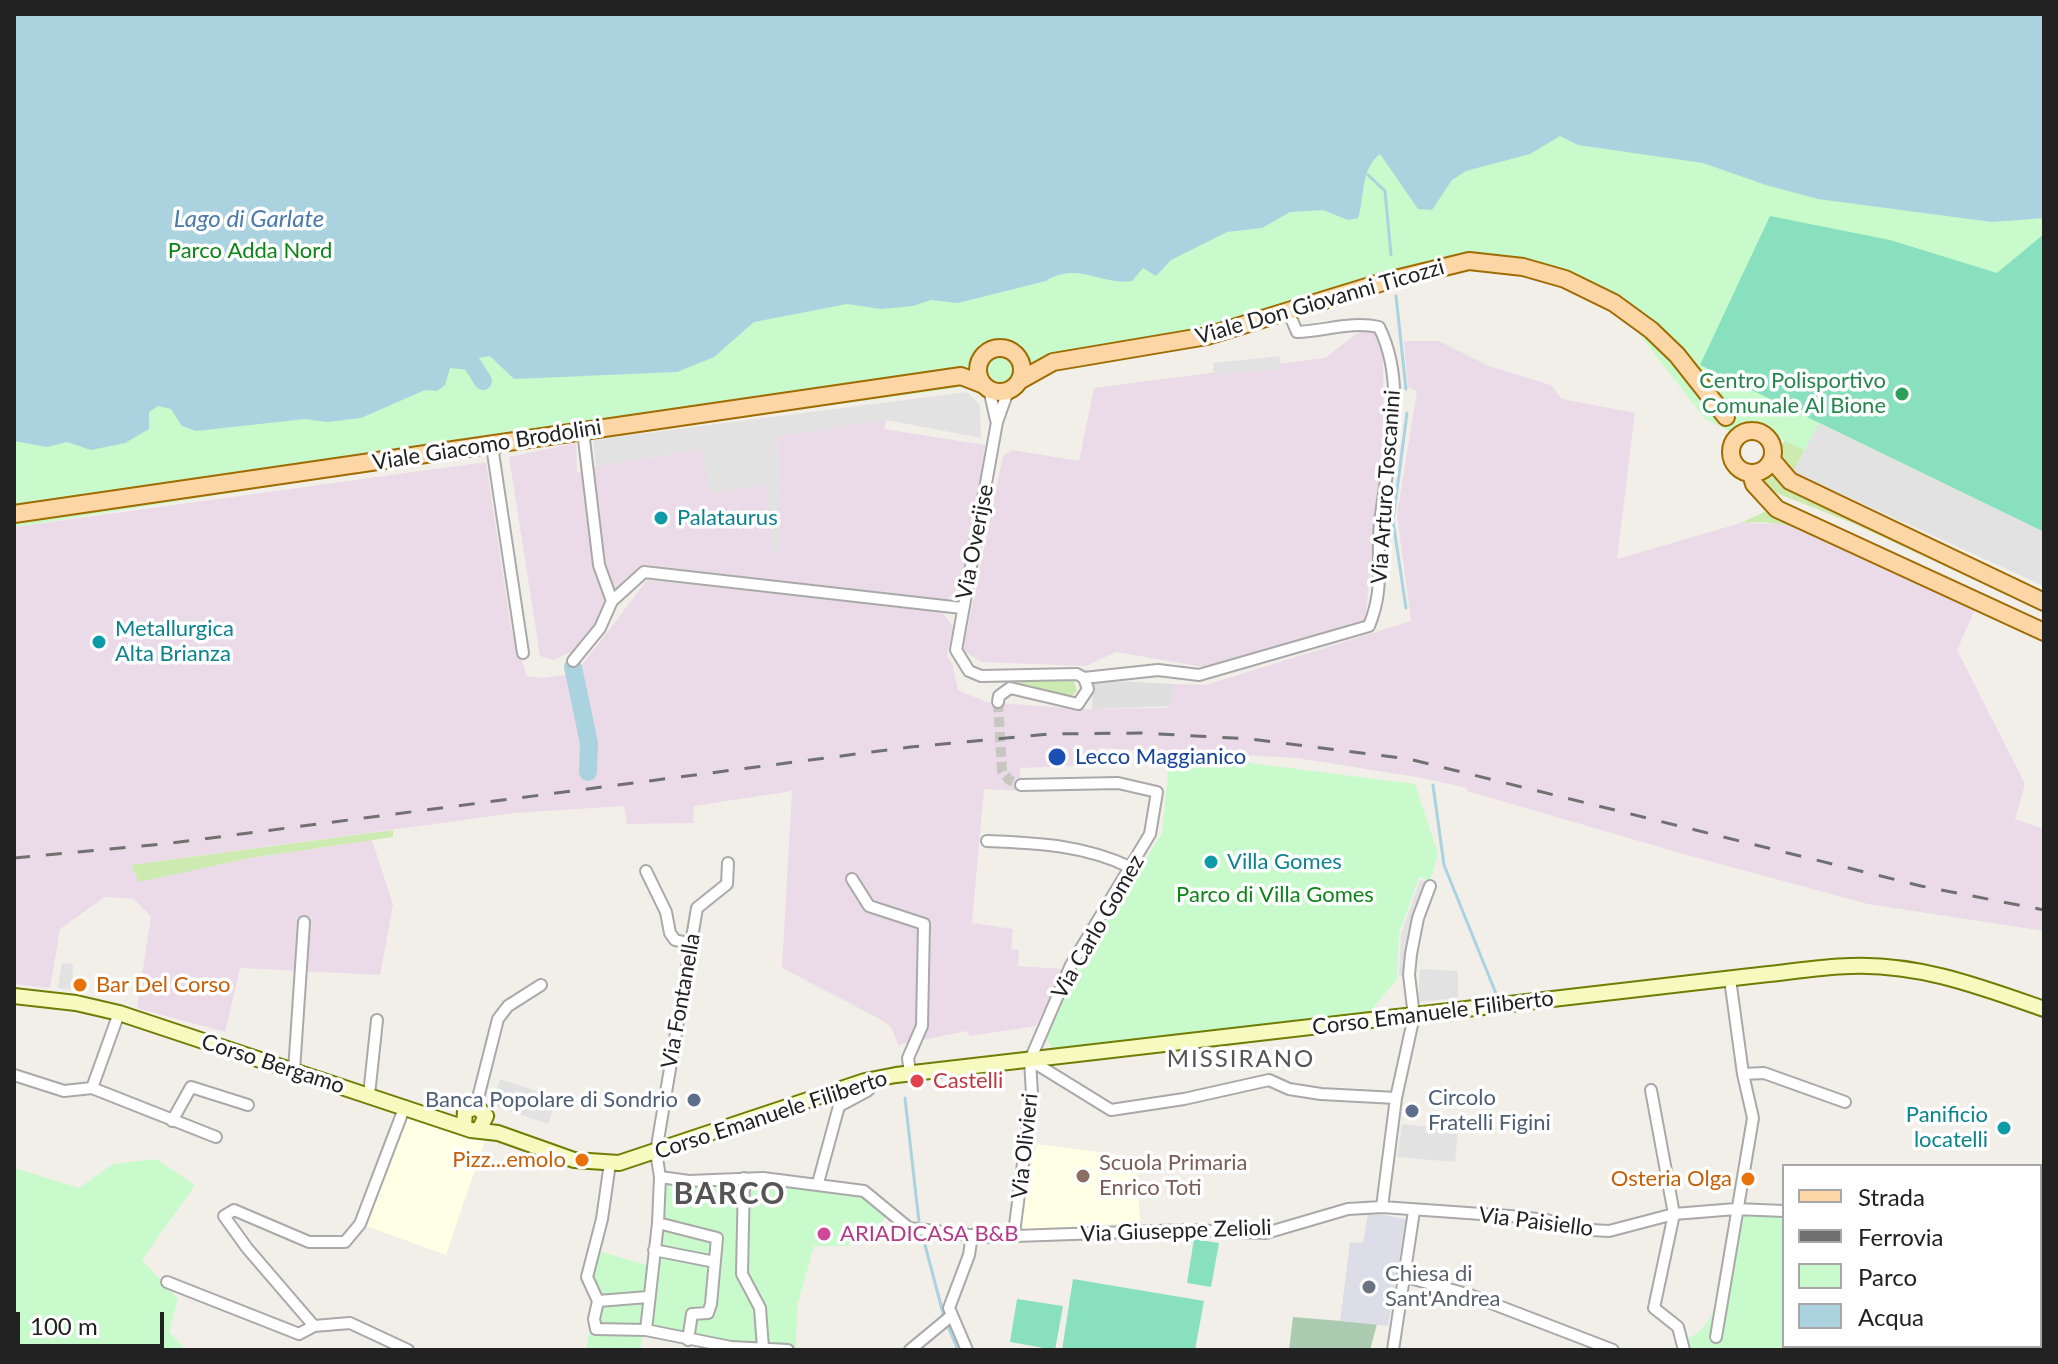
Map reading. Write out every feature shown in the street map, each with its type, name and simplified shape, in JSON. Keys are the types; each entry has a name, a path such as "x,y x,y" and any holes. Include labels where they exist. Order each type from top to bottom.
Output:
{"main road":[{"name":"Viale Don Giovanni Ticozzi","path":"1013,386 1053,362 1207,336 1383,282 1469,261 1523,267 1565,279 1614,303 1651,330 1677,355 1726,417 1757,432"},
{"path":"961,376 993,350 1015,354 1022,367 1013,386 986,387 978,373 982,359"},
{"name":"Viale Don Giovanni Ticozzi","path":"1015,354 1053,362"},
{"name":"Viale Giacomo Brodolini","path":"14,514 961,376 986,387"},
{"name":"Viale Don Giovanni Ticozzi","path":"1726,417 1731,447"},
{"path":"1772,460 1763,470 1751,474 1735,466 1731,447 1744,433 1757,432 1772,445 1772,460 1790,481 2044,602"},
{"path":"1751,474 1754,484 1777,509 2044,632"},
{"name":"Corso Emanuele Filiberto","path":"591,1163 610,1163 656,1152 881,1077 1850,966 1890,967 1958,979 2044,1009"},
{"name":"Corso Bergamo","path":"14,996 76,1003 119,1013 427,1113 474,1114 498,1133 591,1163"}],"street":[{"name":"Via Arturo Toscanini","path":"1084,678 1158,670 1199,675 1369,626 1379,599 1379,526 1395,392 1389,346 1379,327 1359,322 1325,331 1297,332 1288,311"},
{"name":"Via Overijse","path":"1013,386 997,422 956,650 960,662 981,676 1077,674 1084,678"},
{"name":"Via Overijse","path":"986,387 997,422"},
{"path":"583,431 599,565 612,601"},
{"path":"492,446 523,653"},
{"path":"573,661 600,628 612,601 644,572 962,608"},
{"path":"998,702 1010,688 1078,704 1088,689 1084,678"},
{"name":"Via Carlo Gomez","path":"1021,785 1118,783 1157,792 1150,834 1071,965 1030,1060"},
{"path":"987,841 1072,847 1106,855 1132,868"},
{"name":"Via Fontanella","path":"646,1330 658,1223 660,1177 656,1152 697,908 727,884 728,863"},
{"path":"646,871 666,912 670,933 675,940 692,944"},
{"path":"852,879 869,906 924,924 922,1026 908,1058 910,1073"},
{"path":"1382,1207 1396,1098 1414,1016 1409,975 1411,954 1418,918 1430,886"},
{"path":"294,1071 304,922"},
{"path":"1716,1337 1753,1118 1743,1074 1730,979"},
{"path":"474,1114 498,1019 508,1006 541,985"},
{"path":"92,1088 119,1013"},
{"path":"369,1095 377,1020"},
{"path":"1030,1060 1111,1110 1184,1099 1269,1080 1289,1089 1321,1094 1396,1098"},
{"name":"Via Olivieri","path":"1014,1233 1032,1094 1030,1060"},
{"path":"1743,1074 1764,1073 1845,1102"},
{"path":"14,1075 64,1091 92,1088 216,1137"},
{"path":"660,1177 689,1181 744,1178 818,1183 839,1106 867,1091 881,1077"},
{"path":"172,1121 191,1087 248,1105"},
{"path":"1651,1090 1674,1214 1654,1308 1678,1327 1684,1350"},
{"path":"314,1326 247,1248 224,1216 234,1210 309,1242 345,1242 360,1224 405,1106"},
{"path":"610,1163 602,1219 587,1277 598,1301 594,1319 596,1329 646,1330 731,1348 788,1350"},
{"path":"744,1178 742,1274 760,1308 763,1348"},
{"name":"Via Giuseppe Zelioli","path":"818,1183 864,1191 920,1230 972,1235 1108,1235 1188,1230 1266,1233 1348,1209 1382,1207"},
{"name":"Via Paisiello","path":"1382,1207 1510,1216 1547,1220 1572,1229 1609,1231 1674,1214 1736,1209 1782,1211"},
{"path":"1393,1350 1414,1211"},
{"path":"658,1223 717,1238 708,1313 692,1314 688,1340"},
{"path":"910,1350 947,1318 969,1255 972,1235"},
{"path":"654,1250 715,1262"},
{"path":"1403,1276 1470,1295 1613,1350"},
{"path":"167,1282 299,1334 314,1326 350,1323 408,1350"},
{"path":"598,1301 648,1297"},
{"path":"947,1318 967,1350"}],"shaded area":[{"path":"1359,332 1376,332 1383,346 1384,450 1365,620 1210,668 1116,652 1086,666 981,662 963,650 1003,456 1012,450 1079,461 1094,388 1325,358"},
{"path":"1404,341 1439,341 1489,366 1551,385 1562,399 1635,413 1617,559 1741,523 1787,524 1975,609 1957,650 2025,784 2015,819 2044,829 2044,931 1868,904 1687,855 1467,791 1467,788 1422,778 1297,758 1098,748 1098,765 1020,768 1021,791 984,789 972,923 1013,929 1011,949 1019,950 1018,966 1064,969 1036,1026 970,1036 967,1031 898,1045 891,1027 880,1019 782,968 792,791 694,806 693,823 627,824 624,806 515,813 131,865 139,881 250,858 372,840 393,905 380,975 240,968 225,1032 137,1008 151,916 133,899 105,897 60,929 50,988 14,984 14,527 486,462 511,628 527,676 544,678 572,674 588,739 587,766 593,765 595,742 582,665 647,580 941,611 953,626 947,656 952,663 958,690 986,702 1081,709 1163,708 1172,706 1174,684 1206,685 1411,621 1397,515 1417,391 1408,387"},
{"path":"1280,356 1281,369 1214,374 1213,363"},
{"path":"967,392 980,405 981,438 887,420 778,436 780,552 773,553 766,484 710,494 702,449 596,466 593,440"},
{"path":"887,420 884,429 985,445 964,582 946,601 648,565 576,650 553,660 540,656 509,457 576,443 577,473 596,466 703,449 710,493 779,481 778,435"},
{"path":"1819,423 2044,532 2044,586 1793,472"},
{"path":"1093,680 1174,684 1172,706 1092,709"},
{"path":"1420,880 1428,883 1407,976 1399,976 1401,934"},
{"path":"62,963 73,964 72,990 58,988"},
{"path":"1420,969 1458,971 1458,998 1418,1002"},
{"path":"500,1079 557,1098 548,1124 492,1105"},
{"path":"408,1118 485,1140 446,1255 366,1226"},
{"path":"1402,1124 1458,1130 1455,1162 1397,1157"},
{"name":"Scuola Primaria Enrico Toti","path":"1037,1144 1136,1157 1140,1223 1023,1229 1019,1215"},
{"path":"1368,1214 1406,1219 1388,1326 1340,1321 1350,1242 1363,1243"},
{"path":"1293,1317 1377,1324 1370,1350 1289,1350"}],"green space":[{"name":"Lago di Garlate","path":"14,14 2044,14 2044,563 1783,440 1767,442 1739,436 1705,419 1622,312 1531,272 1485,265 1336,300 1228,339 1038,372 1020,393 971,386 490,452 14,527"},
{"name":"Centro Polisportivo Comunale Al Bione","path":"1770,216 1890,240 1997,273 2044,234 2044,532 1700,365"},
{"path":"1788,438 1807,445 1792,476 1781,458 1782,444"},
{"path":"1775,472 2044,607 2044,612 1852,523 1766,489 1759,481"},
{"path":"1768,510 1799,527 1764,522 1741,523"},
{"path":"1014,681 1074,681 1077,691 1069,698"},
{"name":"Parco di Villa Gomes","path":"1170,753 1415,784 1438,854 1430,881 1419,877 1399,934 1397,979 1369,1013 1052,1050 1046,1036 1078,965 1162,833"},
{"path":"393,830 393,837 250,858 139,882 131,865"},
{"path":"156,1159 195,1185 142,1260 178,1299 169,1332 186,1350 14,1350 14,1168 79,1188 113,1164"},
{"path":"659,1179 840,1183 886,1215 874,1238 855,1233 848,1246 814,1246 797,1306 796,1348 705,1348 643,1335 640,1350 586,1349 594,1310 591,1277 595,1250 650,1266"},
{"path":"1741,1216 1782,1216 1782,1348 1992,1350 1687,1350 1686,1339 1699,1332 1717,1304"},
{"path":"1194,1239 1219,1243 1211,1287 1187,1283"},
{"path":"1073,1279 1204,1301 1195,1350 1062,1350"},
{"path":"1017,1299 1063,1306 1055,1350 1010,1342"}],"water":[{"name":"Lago di Garlate","path":"14,14 2044,14 2044,218 1992,222 1818,199 1703,163 1578,145 1560,136 1530,154 1466,171 1452,180 1432,210 1418,209 1380,154 1366,176 1358,218 1348,220 1323,210 1290,212 1262,228 1227,232 1171,260 1156,276 1143,268 1132,281 1121,282 1069,273 958,303 931,300 913,306 881,309 847,304 754,322 714,357 677,372 514,379 490,356 479,358 469,370 450,368 445,385 437,391 425,390 361,418 327,422 305,419 196,431 182,426 171,409 158,406 149,412 149,429 125,443 91,450 67,442 47,447 14,441"}],"waterway":[{"path":"1368,175 1385,191 1391,255"},
{"path":"1396,296 1406,389"},
{"path":"473,365 483,381"},
{"path":"1406,608 1393,521 1407,413"},
{"path":"573,667 589,743 588,772"},
{"path":"1433,785 1444,865 1497,996"},
{"path":"905,1098 919,1222 944,1317"},
{"path":"947,1324 958,1350"}],"tunnel":[{"path":"998,702 1002,771 1009,780 1021,785"}],"railway":[{"path":"14,858 172,843 910,747 1048,734 1141,733 1250,739 1409,759 1921,886 2044,910"}],"place":[{"name":"Centro Polisportivo Comunale Al Bione","path":"1902,394"},
{"name":"Palataurus","path":"661,518"},
{"name":"Metallurgica Alta Brianza","path":"99,642"},
{"name":"Lecco Maggianico","path":"1057,757"},
{"name":"Villa Gomes","path":"1211,862"},
{"name":"Bar Del Corso","path":"80,985"},
{"name":"Castelli","path":"917,1081"},
{"name":"Banca Popolare di Sondrio","path":"694,1100"},
{"name":"Circolo Fratelli Figini","path":"1412,1111"},
{"name":"Panificio locatelli","path":"2004,1128"},
{"name":"Pizz...emolo","path":"582,1160"},
{"name":"Scuola Primaria Enrico Toti","path":"1083,1176"},
{"name":"Osteria Olga","path":"1748,1179"},
{"name":"ARIADICASA B&B","path":"824,1234"},
{"name":"Chiesa di Sant'Andrea","path":"1369,1287"}],"district":[{"name":"MISSIRANO","path":"1241,1059"},
{"name":"BARCO","path":"730,1194"}],"park label":[{"name":"Parco Adda Nord","path":"250,251"}]}
